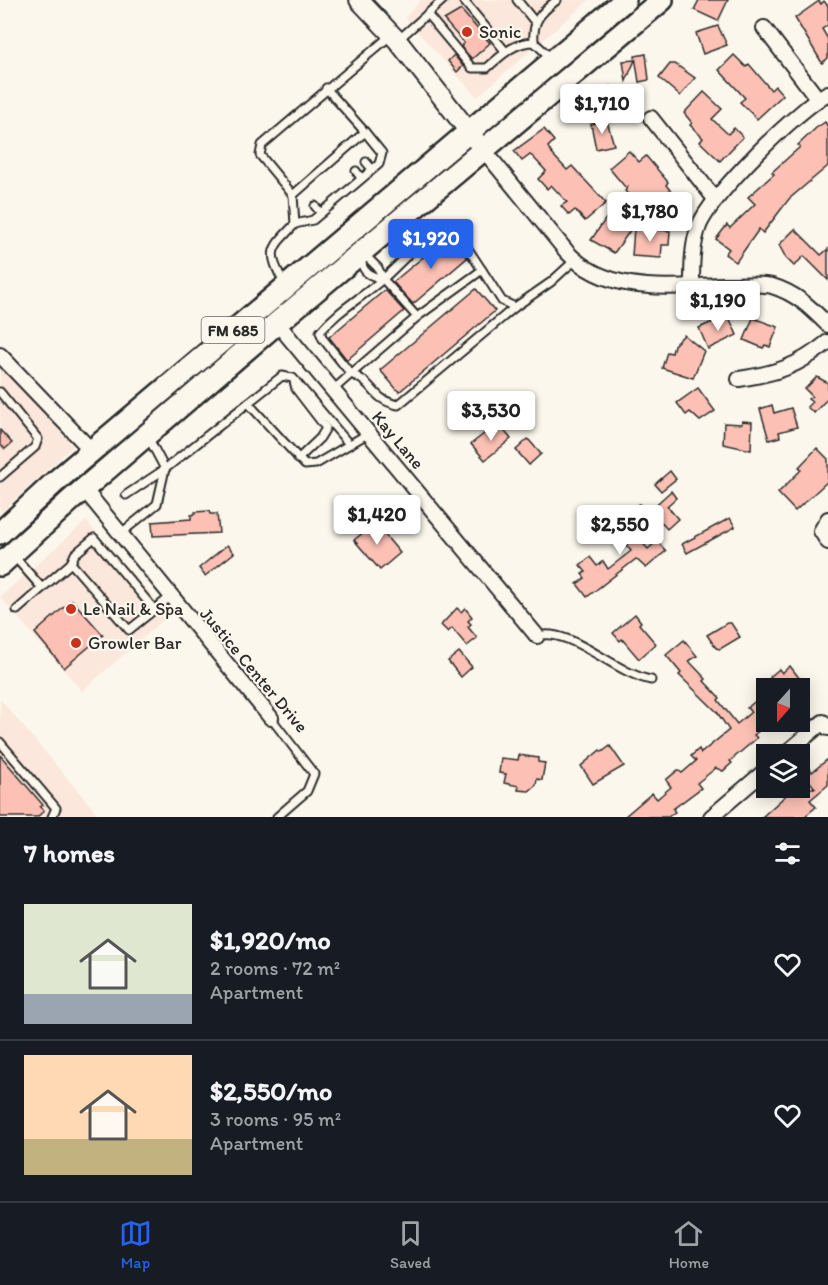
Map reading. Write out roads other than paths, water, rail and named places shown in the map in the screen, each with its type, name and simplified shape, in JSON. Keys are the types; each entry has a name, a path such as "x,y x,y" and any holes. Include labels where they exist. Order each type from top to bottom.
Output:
{"main road":[{"name":"FM 685","path":"0,533 92,451 468,130 625,0"},
{"name":"FM 685","path":"6,560 84,489 277,322 360,257 483,149 662,0"}],"street":[{"path":"359,0 394,37 575,260 598,276 619,282 692,286 772,286 798,297 828,325"},
{"path":"692,286 694,245 705,213 715,199 798,115 823,96 764,28"},
{"path":"651,118 715,199"},
{"name":"Kay Lane","path":"277,322 537,636"},
{"path":"739,379 770,374 798,364 828,342"},
{"path":"0,355 92,451"},
{"name":"Justice Center Drive","path":"84,489 271,718"},
{"path":"825,538 821,526 828,519"},
{"path":"797,744 823,722 828,728"},
{"path":"711,817 756,779"}],"lane":[{"path":"295,224 293,195 260,155 262,145 326,88 443,0"},
{"path":"464,0 506,52"},
{"path":"517,0 535,22"},
{"path":"553,60 534,42 535,22 541,12 557,0"},
{"path":"427,14 472,68 488,68 517,44 534,42"},
{"path":"286,286 271,259 274,246 295,224 313,220 379,164 382,153 326,88"},
{"path":"293,195 303,191 354,147 364,132"},
{"path":"366,162 372,169"},
{"path":"356,171 361,178"},
{"path":"347,179 352,186"},
{"path":"338,186 344,193"},
{"path":"327,196 332,203"},
{"path":"315,206 321,213"},
{"path":"515,307 502,301 454,229 443,226 427,236 383,279 330,320 320,332 351,374 363,378 382,402 398,405 515,307 551,282 575,260"},
{"path":"383,279 369,275 364,270 360,257 368,258 378,268 383,279 417,317"},
{"path":"333,390 417,317 482,270"},
{"path":"126,495 165,469 282,376 293,378 349,444"},
{"path":"293,378 296,389 326,428 320,438 298,459"},
{"path":"0,392 38,439 35,447 2,472"},
{"path":"248,403 305,465 316,464 369,433"},
{"path":"120,534 157,504 165,469 147,435"},
{"path":"17,610 71,563 75,554 94,538 154,609"},
{"path":"6,560 42,588"},
{"path":"71,563 129,630 170,597"},
{"path":"537,636 551,633 565,638 634,677 651,680"},
{"name":"Justice Center Drive","path":"271,718 314,774 307,791 278,817"},
{"path":"0,742 56,808 52,817"}],"place":[{"name":"Sonic","path":"467,32"},
{"name":"Le Nail & Spa","path":"71,609"},
{"name":"Growler Bar","path":"76,643"}]}
